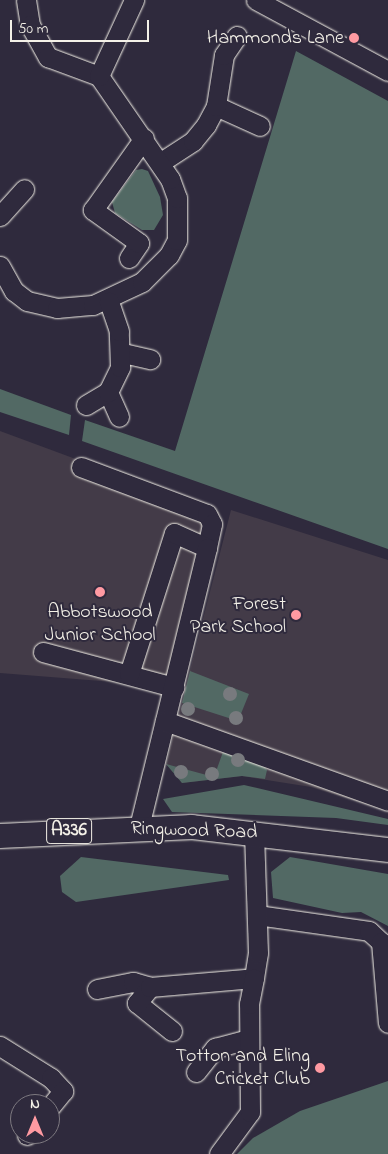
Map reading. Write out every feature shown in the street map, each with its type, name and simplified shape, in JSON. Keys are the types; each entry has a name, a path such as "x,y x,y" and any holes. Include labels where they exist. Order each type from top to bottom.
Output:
{"main road":[{"name":"Ringwood Road","path":"0,836 139,828 254,832 388,850"}],"street":[{"path":"0,266 14,291 41,306 109,302 156,270 177,240 177,198 161,162 99,76 48,57 30,25 26,0"},
{"path":"99,76 134,0"},
{"path":"263,2 388,71"},
{"path":"161,162 193,140 216,106 224,55 237,36"},
{"path":"216,106 260,126"},
{"path":"128,258 139,243 93,210 144,138"},
{"path":"0,216 24,189"},
{"path":"86,404 108,392 123,353 109,302"},
{"path":"123,353 150,359"},
{"path":"108,392 119,417"},
{"path":"81,467 208,514 212,524 139,828"},
{"path":"129,674 174,533 207,548"},
{"path":"43,652 174,686"},
{"path":"165,721 388,801"},
{"path":"220,1154 250,1112 253,1086 248,1039 254,978 257,915 254,832"},
{"path":"257,915 369,931 381,942 388,1023"},
{"path":"97,988 133,982 150,987 254,978"},
{"path":"150,987 137,1003 172,1031"},
{"path":"196,1072 215,1048 248,1039"},
{"path":"0,1046 51,1078 63,1091 60,1095"}],"shaded area":[{"name":"Abbotswood Junior School","path":"0,431 219,512 177,687 0,673"},
{"name":"Forest Park School","path":"231,510 388,560 388,811 311,787 242,776 182,783 166,764"}],"green space":[{"path":"296,51 388,101 388,549 82,441 85,420 175,451"},
{"path":"136,170 148,171 160,197 163,215 154,230 142,230 115,213 112,202"},
{"path":"0,389 71,415 69,435 0,412"},
{"path":"190,671 249,694 238,721 182,703"},
{"path":"224,749 260,761 267,770 265,779 242,776 182,783 166,764 214,777"},
{"path":"244,785 388,819 388,825 336,818 172,812 163,799"},
{"path":"81,857 228,875 229,880 76,902 62,892 60,876"},
{"path":"290,857 388,874 388,926 361,912 342,913 273,898 271,872"},
{"path":"388,1081 388,1154 237,1154 253,1138 300,1111"}],"place":[{"name":"Hammonds Lane","path":"354,38"},
{"name":"Abbotswood Junior School","path":"100,592"},
{"name":"Forest Park School","path":"296,615"},
{"name":"Totton and Eling Cricket Club","path":"320,1068"}]}
